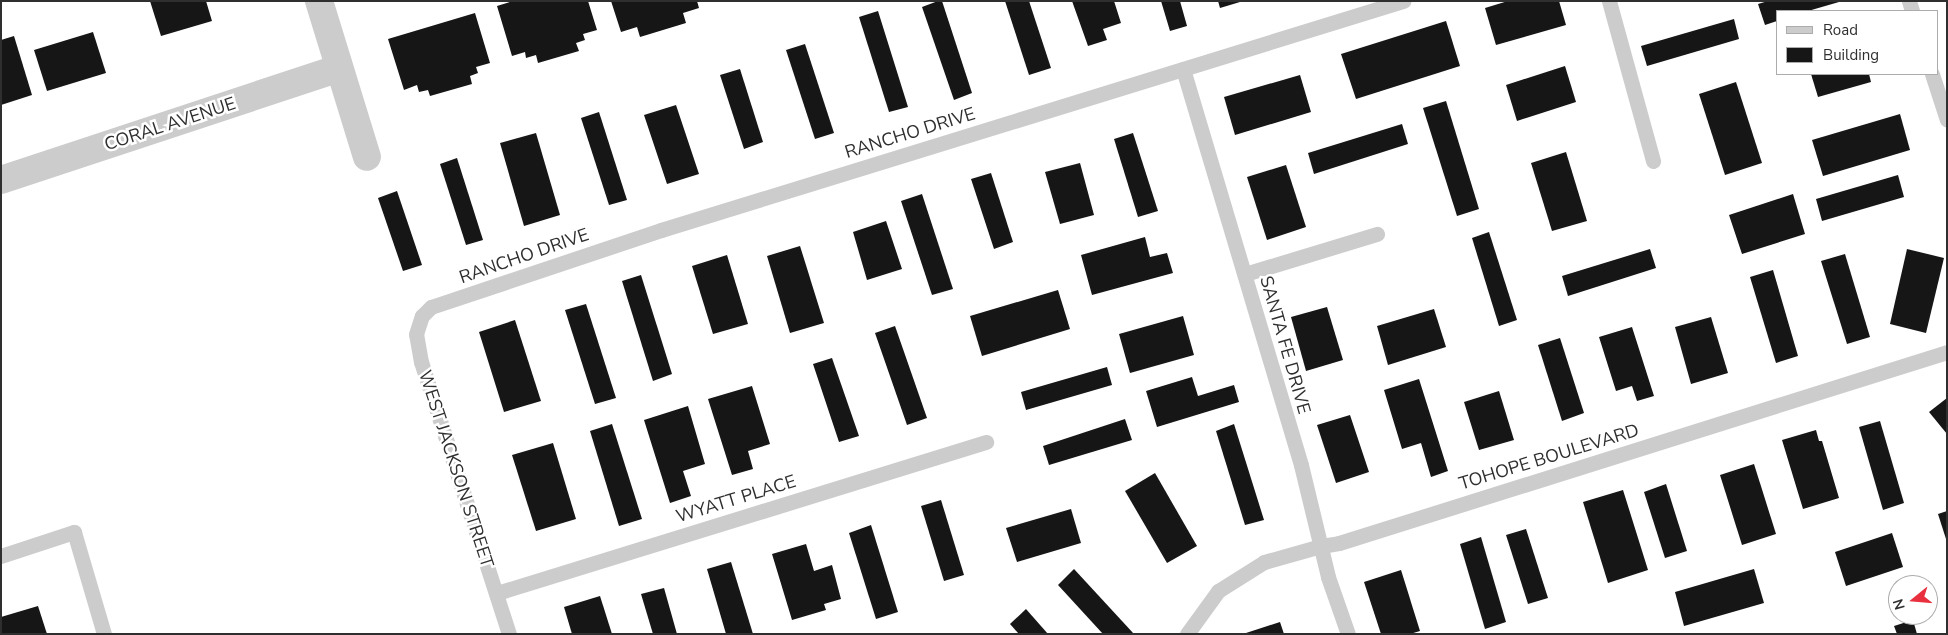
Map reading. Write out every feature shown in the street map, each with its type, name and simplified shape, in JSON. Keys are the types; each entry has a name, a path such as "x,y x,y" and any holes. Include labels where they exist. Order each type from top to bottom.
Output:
{"street":[{"path":"319,1 367,157"},
{"name":"CORAL AVENUE","path":"1,180 339,68"}],"lane":[{"name":"RANCHO DRIVE","path":"430,307 660,230 1403,1"},
{"path":"1609,1 1653,161"},
{"name":"SANTA FE DRIVE","path":"1183,68 1301,465 1328,577 1348,634"},
{"path":"1932,75 1947,120"},
{"path":"1245,274 1377,234"},
{"name":"WEST JACKSON STREET","path":"430,307 422,316 416,334 421,362 509,634"},
{"name":"TOHOPE BOULEVARD","path":"1187,634 1218,592 1264,562 1321,546 1339,543 1947,352"},
{"name":"WYATT PLACE","path":"497,593 986,442"},
{"path":"1,556 74,532 104,634"}],"building":[{"path":"150,1 206,1 212,21 161,36"},
{"path":"513,1 588,1 597,30 583,34 585,40 576,43 579,51 538,63 536,55 526,58 525,52 512,56 497,6"},
{"path":"611,1 697,1 699,8 683,13 686,23 640,37 637,27 621,32"},
{"path":"942,1 972,93 954,100 922,7"},
{"path":"1005,1 1029,1 1051,68 1029,75"},
{"path":"1072,1 1114,1 1121,23 1103,29 1107,40 1088,46"},
{"path":"1161,1 1180,1 1187,26 1170,31"},
{"path":"1218,1 1240,1 1240,2 1220,8"},
{"path":"1508,1 1559,1 1566,25 1496,45 1485,8"},
{"path":"1768,1 1839,1 1811,10 1776,10 1776,21 1765,25 1758,4"},
{"path":"878,11 908,107 889,112 859,17"},
{"path":"475,13 490,63 476,67 478,73 470,76 472,84 430,96 428,90 419,92 417,85 404,90 388,39"},
{"path":"1734,19 1739,39 1647,66 1641,46"},
{"path":"1446,21 1460,66 1356,99 1341,54"},
{"path":"93,32 106,73 47,91 34,50"},
{"path":"14,36 32,95 1,105 1,40"},
{"path":"805,44 834,133 815,139 786,50"},
{"path":"1565,66 1576,102 1517,121 1506,85"},
{"path":"740,69 763,142 744,149 720,75"},
{"path":"1300,75 1311,112 1235,135 1224,97"},
{"path":"1811,75 1869,75 1871,82 1818,97"},
{"path":"1736,82 1762,163 1725,175 1699,94"},
{"path":"1446,101 1479,209 1457,216 1423,108"},
{"path":"676,105 699,174 667,184 644,115"},
{"path":"599,112 627,200 609,205 581,118"},
{"path":"1900,114 1910,150 1823,176 1812,140"},
{"path":"1402,124 1408,144 1314,174 1308,153"},
{"path":"536,133 560,215 524,226 500,143"},
{"path":"1133,133 1158,211 1138,217 1114,139"},
{"path":"1566,152 1587,221 1552,231 1531,163"},
{"path":"457,158 483,240 466,245 440,164"},
{"path":"1080,163 1094,215 1060,224 1045,172"},
{"path":"1286,165 1306,227 1267,240 1247,177"},
{"path":"991,173 1013,242 994,249 971,179"},
{"path":"1898,175 1904,197 1822,221 1816,199"},
{"path":"397,191 422,265 403,271 378,198"},
{"path":"922,194 953,289 932,295 901,201"},
{"path":"1793,194 1805,234 1742,254 1729,215"},
{"path":"886,221 902,269 867,280 853,232"},
{"path":"1489,232 1517,320 1499,326 1472,238"},
{"path":"1145,237 1150,257 1167,253 1173,273 1092,295 1081,255"},
{"path":"800,246 824,323 790,333 767,256"},
{"path":"1650,249 1656,268 1568,296 1562,276"},
{"path":"1907,249 1944,258 1926,333 1890,324"},
{"path":"1845,254 1870,337 1847,344 1821,261"},
{"path":"727,255 748,324 713,334 692,266"},
{"path":"1773,270 1798,356 1776,363 1750,277"},
{"path":"641,275 672,374 653,381 622,281"},
{"path":"1058,290 1070,329 982,356 970,316"},
{"path":"586,304 616,398 595,404 565,310"},
{"path":"1327,307 1343,360 1306,371 1291,317"},
{"path":"1434,309 1446,347 1388,365 1377,326"},
{"path":"1183,316 1194,355 1130,373 1119,334"},
{"path":"1711,317 1728,373 1691,384 1675,327"},
{"path":"515,320 541,401 504,412 479,332"},
{"path":"895,326 927,418 907,425 875,333"},
{"path":"1632,327 1654,396 1637,401 1632,386 1616,391 1599,337"},
{"path":"1560,338 1584,413 1562,421 1538,345"},
{"path":"832,358 859,436 839,442 813,364"},
{"path":"1107,367 1112,385 1026,410 1021,392"},
{"path":"1192,377 1198,396 1234,385 1239,402 1157,427 1146,391"},
{"path":"1419,379 1448,471 1431,477 1421,443 1402,449 1384,390"},
{"path":"752,386 770,444 748,451 753,469 732,475 708,399"},
{"path":"1499,391 1514,440 1479,450 1464,402"},
{"path":"1947,398 1947,434 1929,412"},
{"path":"688,406 705,464 683,471 691,496 670,503 644,420"},
{"path":"1350,415 1369,472 1336,483 1317,425"},
{"path":"1125,419 1132,440 1049,465 1043,446"},
{"path":"1880,421 1904,503 1883,510 1859,427"},
{"path":"612,424 642,519 619,526 590,431"},
{"path":"1234,424 1264,520 1245,525 1216,431"},
{"path":"1816,430 1819,441 1822,441 1839,498 1803,509 1782,440"},
{"path":"553,443 576,519 536,531 512,455"},
{"path":"1754,464 1776,534 1742,545 1720,475"},
{"path":"1155,473 1197,546 1167,563 1125,491"},
{"path":"1666,484 1687,551 1665,558 1644,492"},
{"path":"1623,490 1648,570 1608,583 1583,502"},
{"path":"941,500 964,575 944,581 921,506"},
{"path":"1071,509 1081,543 1017,562 1006,528"},
{"path":"1947,511 1947,539 1946,539 1938,514"},
{"path":"871,525 898,612 876,619 849,533"},
{"path":"1526,529 1548,598 1528,604 1506,535"},
{"path":"1892,533 1903,567 1846,586 1835,552"},
{"path":"1481,537 1506,622 1485,629 1460,544"},
{"path":"806,544 814,571 832,565 841,599 824,604 826,610 792,620 772,554"},
{"path":"731,562 753,634 726,634 707,569"},
{"path":"1074,569 1134,634 1103,634 1058,585"},
{"path":"1754,569 1764,603 1684,626 1675,592"},
{"path":"1401,570 1420,631 1410,634 1381,634 1364,582"},
{"path":"664,588 677,634 653,634 641,594"},
{"path":"600,596 612,634 572,634 564,607"},
{"path":"38,606 47,634 1,634 1,617"},
{"path":"1026,609 1048,634 1019,634 1010,624"},
{"path":"1280,622 1284,634 1246,634 1246,633"},
{"path":"1914,625 1917,634 1897,634 1894,626"}]}
